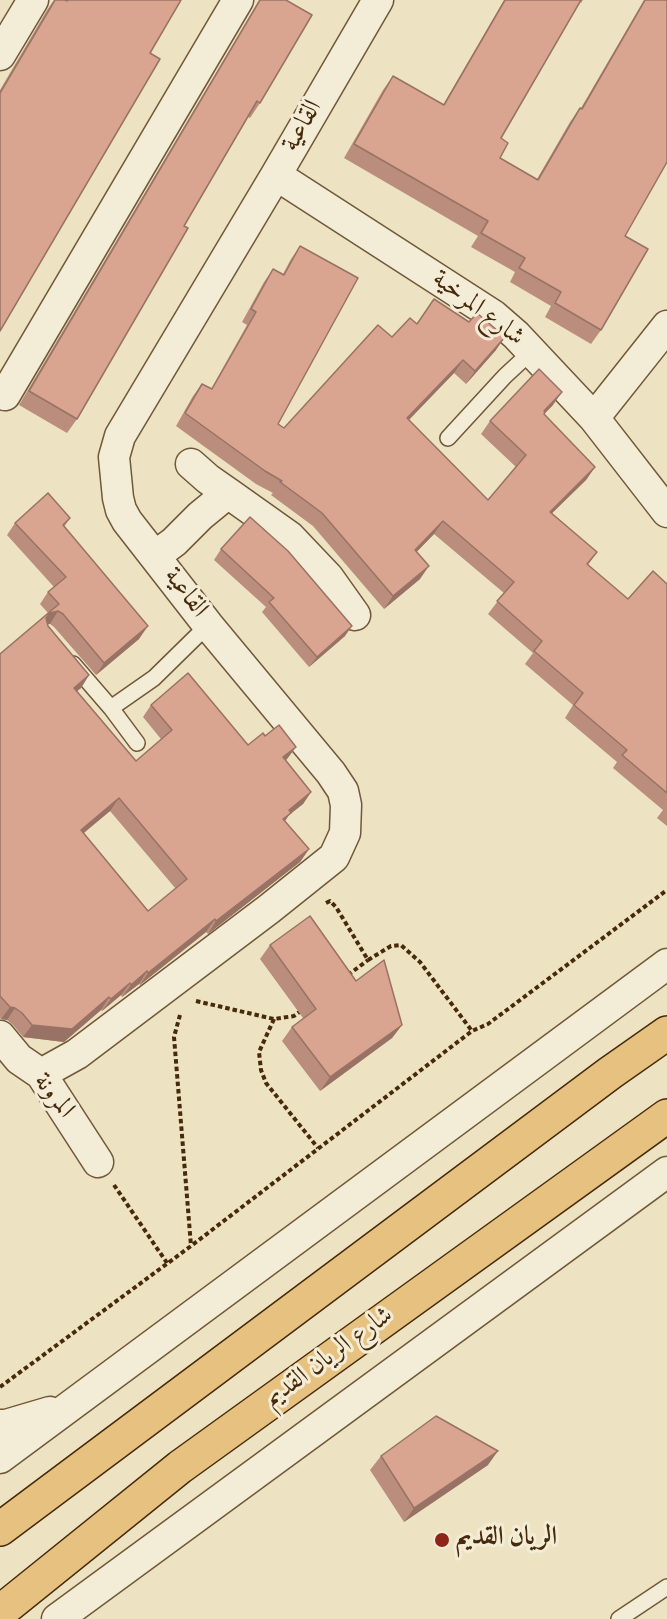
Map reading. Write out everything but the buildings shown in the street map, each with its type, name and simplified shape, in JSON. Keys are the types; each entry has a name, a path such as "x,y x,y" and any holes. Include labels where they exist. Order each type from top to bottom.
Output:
{"highway":[{"path":"0,1529 667,1032"},
{"name":"شارع الريان القديم","path":"0,1612 180,1467 667,1116"}],"street":[{"path":"0,55 33,0"},
{"path":"5,395 238,0"},
{"name":"القاعية","path":"41,1074 77,1054 269,909 334,857 345,833 346,805 343,791 337,782 208,625 127,521 121,510 114,474 114,457 120,436 378,0"},
{"name":"شارع المرخية","path":"276,175 493,315 532,351 594,418 667,512"},
{"path":"594,418 667,327"},
{"path":"191,464 290,537 328,577 355,615"},
{"path":"155,556 174,542 228,493"},
{"path":"0,1458 667,964"},
{"name":"المرونة","path":"0,1036 19,1059 41,1074 98,1162"},
{"name":"شارع الريان القديم","path":"57,1619 667,1172"},
{"path":"0,1425 70,1406"}],"lane":[{"path":"448,438 505,376 532,351"},
{"path":"111,708 154,678 208,625"},
{"path":"61,650 111,708 136,743"},
{"path":"619,1619 667,1587"}],"path":[{"path":"0,1387 191,1246 472,1031 488,1024 667,890"},
{"path":"322,904 330,901 336,907 368,960"},
{"path":"341,981 391,946 401,945 420,962 472,1031"},
{"path":"199,993 190,999 274,1019 294,1016 304,1009"},
{"path":"184,1008 178,1017 174,1038 191,1246"},
{"path":"274,1019 259,1052 261,1070 266,1083 318,1148"},
{"path":"98,1162 167,1263"}],"place":[{"name":"الريان القديم","path":"442,1540"}]}
